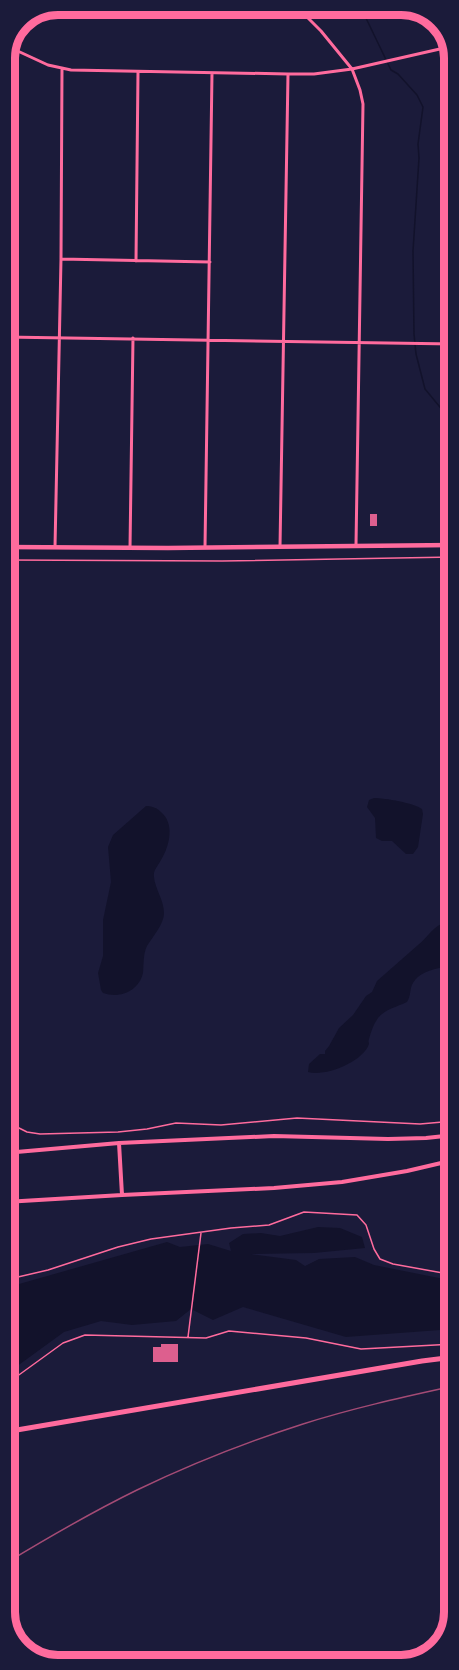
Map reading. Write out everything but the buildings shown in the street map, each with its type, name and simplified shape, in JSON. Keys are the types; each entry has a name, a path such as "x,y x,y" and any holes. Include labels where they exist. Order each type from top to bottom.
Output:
{"main road":[{"path":"15,547 444,545"},
{"path":"15,1430 444,1358"}],"street":[{"path":"305,15 352,69 363,105 356,546"},
{"path":"16,50 48,65 81,71 314,74 352,69 443,48"},
{"path":"55,547 61,260 62,68"},
{"path":"136,261 138,72"},
{"path":"205,547 212,73"},
{"path":"280,547 288,74"},
{"path":"61,260 210,262"},
{"path":"15,337 444,344"},
{"path":"130,548 133,338"},
{"path":"15,1152 119,1143 274,1136 388,1139 444,1136"},
{"path":"119,1143 122,1195"},
{"path":"15,1201 274,1188 342,1182 444,1162"}],"path":[{"path":"15,560 222,561 444,557"},
{"path":"15,1126 27,1132 39,1134 118,1132 176,1123 221,1125 297,1118 420,1124 444,1122"},
{"path":"15,1278 140,1242 269,1225 304,1212 357,1215 366,1225 380,1259 393,1264 444,1273"},
{"path":"188,1338 201,1233"},
{"path":"15,1378 63,1343 85,1335 206,1338 229,1331 306,1338 361,1349 444,1345"}],"shaded area":[{"path":"15,742 18,754 15,780"},
{"path":"374,798 399,801 422,809 418,847 413,854 406,854 392,841 382,841 376,838 375,818 367,807 369,800"},
{"path":"146,806 151,806 162,813 170,830 164,855 154,875 163,904 164,917 147,946 143,973 137,985 128,992 109,995 101,990 98,973 103,956 103,920 111,882 108,847 113,835"},
{"path":"15,811 18,826 15,838"},
{"path":"444,923 444,968 429,971 418,977 411,988 407,1002 388,1010 378,1018 371,1031 369,1044 359,1057 333,1070 308,1072 309,1064 320,1054 325,1054 339,1028 372,992 377,981"},
{"path":"318,1227 340,1228 362,1237 365,1248 314,1253 251,1254 296,1260 305,1266 319,1259 355,1257 374,1265 444,1279 444,1330 346,1337 243,1307 213,1320 191,1309 176,1321 132,1325 101,1321 64,1332 15,1368 15,1285 167,1242 180,1247 208,1244 231,1251 229,1243 243,1234 261,1233 280,1236"}],"waterway":[{"path":"364,15 391,70 398,74 417,95 423,107 418,144 413,251 414,334 416,354 425,389 444,412"}],"railway":[{"path":"15,1558 120,1498 219,1454 322,1418 444,1388"}]}
